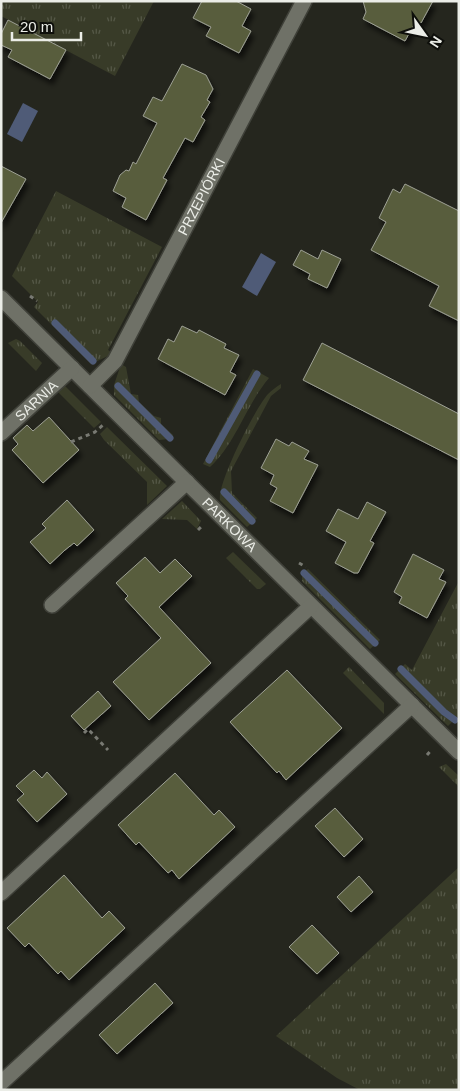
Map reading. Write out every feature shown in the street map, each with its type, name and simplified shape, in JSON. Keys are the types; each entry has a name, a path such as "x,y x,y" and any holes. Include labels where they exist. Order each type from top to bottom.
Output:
{"street":[{"name":"PRZEPIÓRKI","path":"90,386 115,361 304,1"},
{"name":"PARKOWA","path":"1,298 459,752"},
{"name":"SARNIA","path":"1,434 72,368"},
{"path":"52,605 187,482"},
{"path":"1,893 312,606"},
{"path":"1,1083 412,705"}],"path":[{"path":"30,296 37,301"},
{"path":"71,442 97,431 106,422"},
{"path":"299,563 306,566"},
{"path":"84,733 88,729 108,750"}],"green space":[{"path":"1,1 154,1 115,76 1,16"},
{"path":"56,191 162,247 108,350 111,352 108,356 91,364 34,307 38,302 12,276"},
{"path":"16,339 42,363 36,371 8,343"},
{"path":"121,364 126,367 131,394 138,395 139,402 154,416 161,418 161,424 173,435 169,439 159,440 114,395 114,385"},
{"path":"253,369 269,378 227,447 210,467 203,464"},
{"path":"281,384 281,388 271,396 231,471 232,493 257,518 247,527 220,500 221,491 238,446 255,414 268,394"},
{"path":"64,385 101,422 94,428 57,391"},
{"path":"107,427 167,486 147,505 147,482 104,440 100,434"},
{"path":"182,501 201,521 197,529 187,520 162,519"},
{"path":"233,552 266,584 257,589 226,558"},
{"path":"308,569 380,640 370,649 302,581 302,574"},
{"path":"459,581 459,715 448,726 395,674 405,664 412,670"},
{"path":"349,667 384,703 384,714 343,673"},
{"path":"446,764 459,776 459,787 439,767"},
{"path":"459,867 459,1090 360,1090 337,1078 276,1036"}],"water":[{"path":"23,103 38,111 22,142 7,134"},
{"path":"261,253 276,262 257,296 242,287"}],"building":[{"path":"202,1 236,1 251,9 242,26 251,31 239,53 206,36 211,27 193,18"},
{"path":"363,1 433,1 421,23 416,21 405,41 363,19 366,12"},
{"path":"8,20 66,50 50,79 8,57 12,50 1,45 1,34"},
{"path":"182,64 206,75 213,89 207,100 210,102 201,117 205,120 193,142 185,138 163,178 167,180 146,220 122,207 126,198 113,191 120,175 126,170 129,171 133,162 136,164 157,123 143,116 153,97 162,101"},
{"path":"1,166 26,179 1,223"},
{"path":"405,184 459,211 459,321 429,306 439,286 371,250 386,222 379,218 393,189 400,193"},
{"path":"301,250 318,259 322,250 341,259 327,288 308,279 310,274 293,265"},
{"path":"182,326 197,333 199,330 226,344 224,348 239,355 230,372 236,375 225,395 158,359 168,339 174,342"},
{"path":"322,343 459,414 459,460 303,380"},
{"path":"49,417 79,450 43,483 12,450 18,444 13,438 27,425 33,431"},
{"path":"276,439 289,446 292,442 309,451 304,459 318,465 293,513 270,501 277,488 270,484 274,475 261,468"},
{"path":"67,500 94,530 77,546 74,543 50,564 30,542 46,528 42,524"},
{"path":"367,502 386,512 370,541 374,543 358,573 354,573 335,563 346,542 326,531 338,509 358,519"},
{"path":"413,554 444,570 439,579 446,582 427,618 399,603 402,597 394,592"},
{"path":"145,557 160,573 175,559 192,576 159,607 211,663 149,720 113,682 161,638 125,599 128,596 116,583"},
{"path":"287,670 342,728 286,780 279,771 277,773 230,722"},
{"path":"98,691 111,706 84,730 71,716"},
{"path":"34,770 42,778 47,772 67,794 37,822 17,800 24,794 16,786"},
{"path":"175,773 214,815 219,810 235,827 179,879 172,870 168,873 139,842 136,845 118,825"},
{"path":"335,808 363,839 344,857 315,826"},
{"path":"64,875 102,918 109,911 125,928 69,980 61,971 58,974 29,943 25,947 7,928"},
{"path":"359,876 373,892 351,912 337,897"},
{"path":"312,925 339,953 317,974 289,947"},
{"path":"155,983 173,1003 117,1054 99,1035"}],"waterway":[{"path":"55,323 93,361"},
{"path":"209,460 257,374"},
{"path":"118,386 170,438"},
{"path":"224,492 252,521"},
{"path":"304,573 375,643"},
{"path":"401,669 444,712 455,720"}]}
